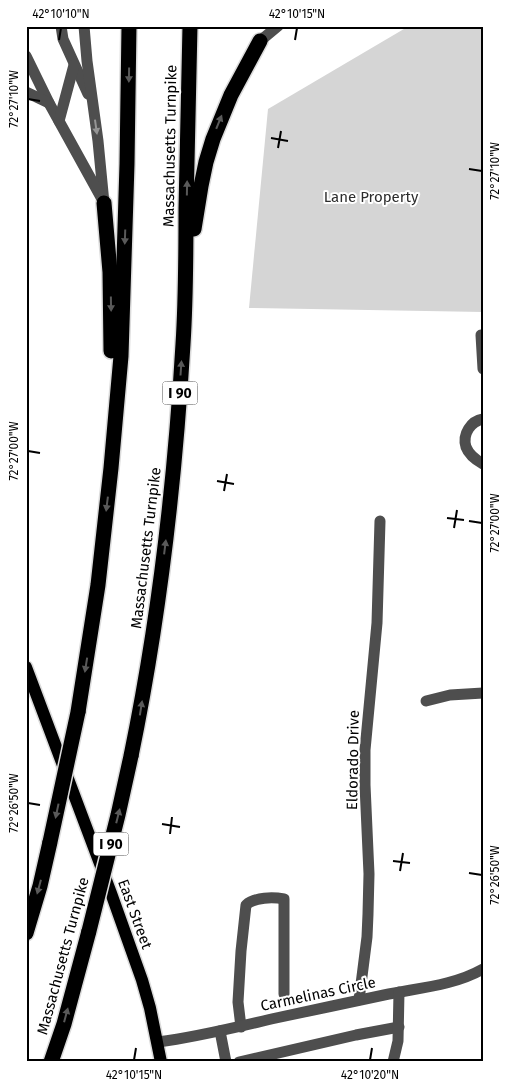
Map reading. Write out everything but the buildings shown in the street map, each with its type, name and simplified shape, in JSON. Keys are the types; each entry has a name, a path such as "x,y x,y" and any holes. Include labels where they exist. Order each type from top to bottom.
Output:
{"highway":[{"path":"26,933 40,886 78,712 98,584 121,356 129,26"},
{"name":"Massachusetts Turnpike","path":"51,1062 64,1024 89,932 118,815 139,716 152,640 173,475 180,385 185,289 190,26"},
{"path":"185,289 200,186 206,162 231,95 260,41"},
{"path":"104,203 110,272 111,468"}],"main road":[{"name":"East Street","path":"26,667 142,980 158,1042 161,1062"}],"street":[{"path":"61,26 63,39 93,103"},
{"path":"84,26 104,203"},
{"path":"260,41 267,26"},
{"path":"260,41 278,26"},
{"path":"26,56 49,103 104,203"},
{"path":"59,121 74,65"},
{"path":"26,92 49,103"},
{"path":"481,335 483,369"},
{"path":"483,419 470,426 466,436 466,446 472,456 483,464"},
{"name":"Eldorado Drive","path":"359,1000 367,938 369,874 365,750 377,624 380,521"},
{"path":"426,701 450,695 483,693"},
{"path":"241,1027 238,1002 246,905 250,901 258,899 284,899 284,994"},
{"name":"Carmelinas Circle","path":"158,1042 220,1032 460,979 483,969"},
{"path":"393,1062 398,1041 399,992"},
{"path":"239,1062 356,1035 399,1028"},
{"path":"220,1032 226,1062"}],"green space":[{"name":"Lane Property","path":"409,26 483,26 483,312 249,308 268,109"}]}
